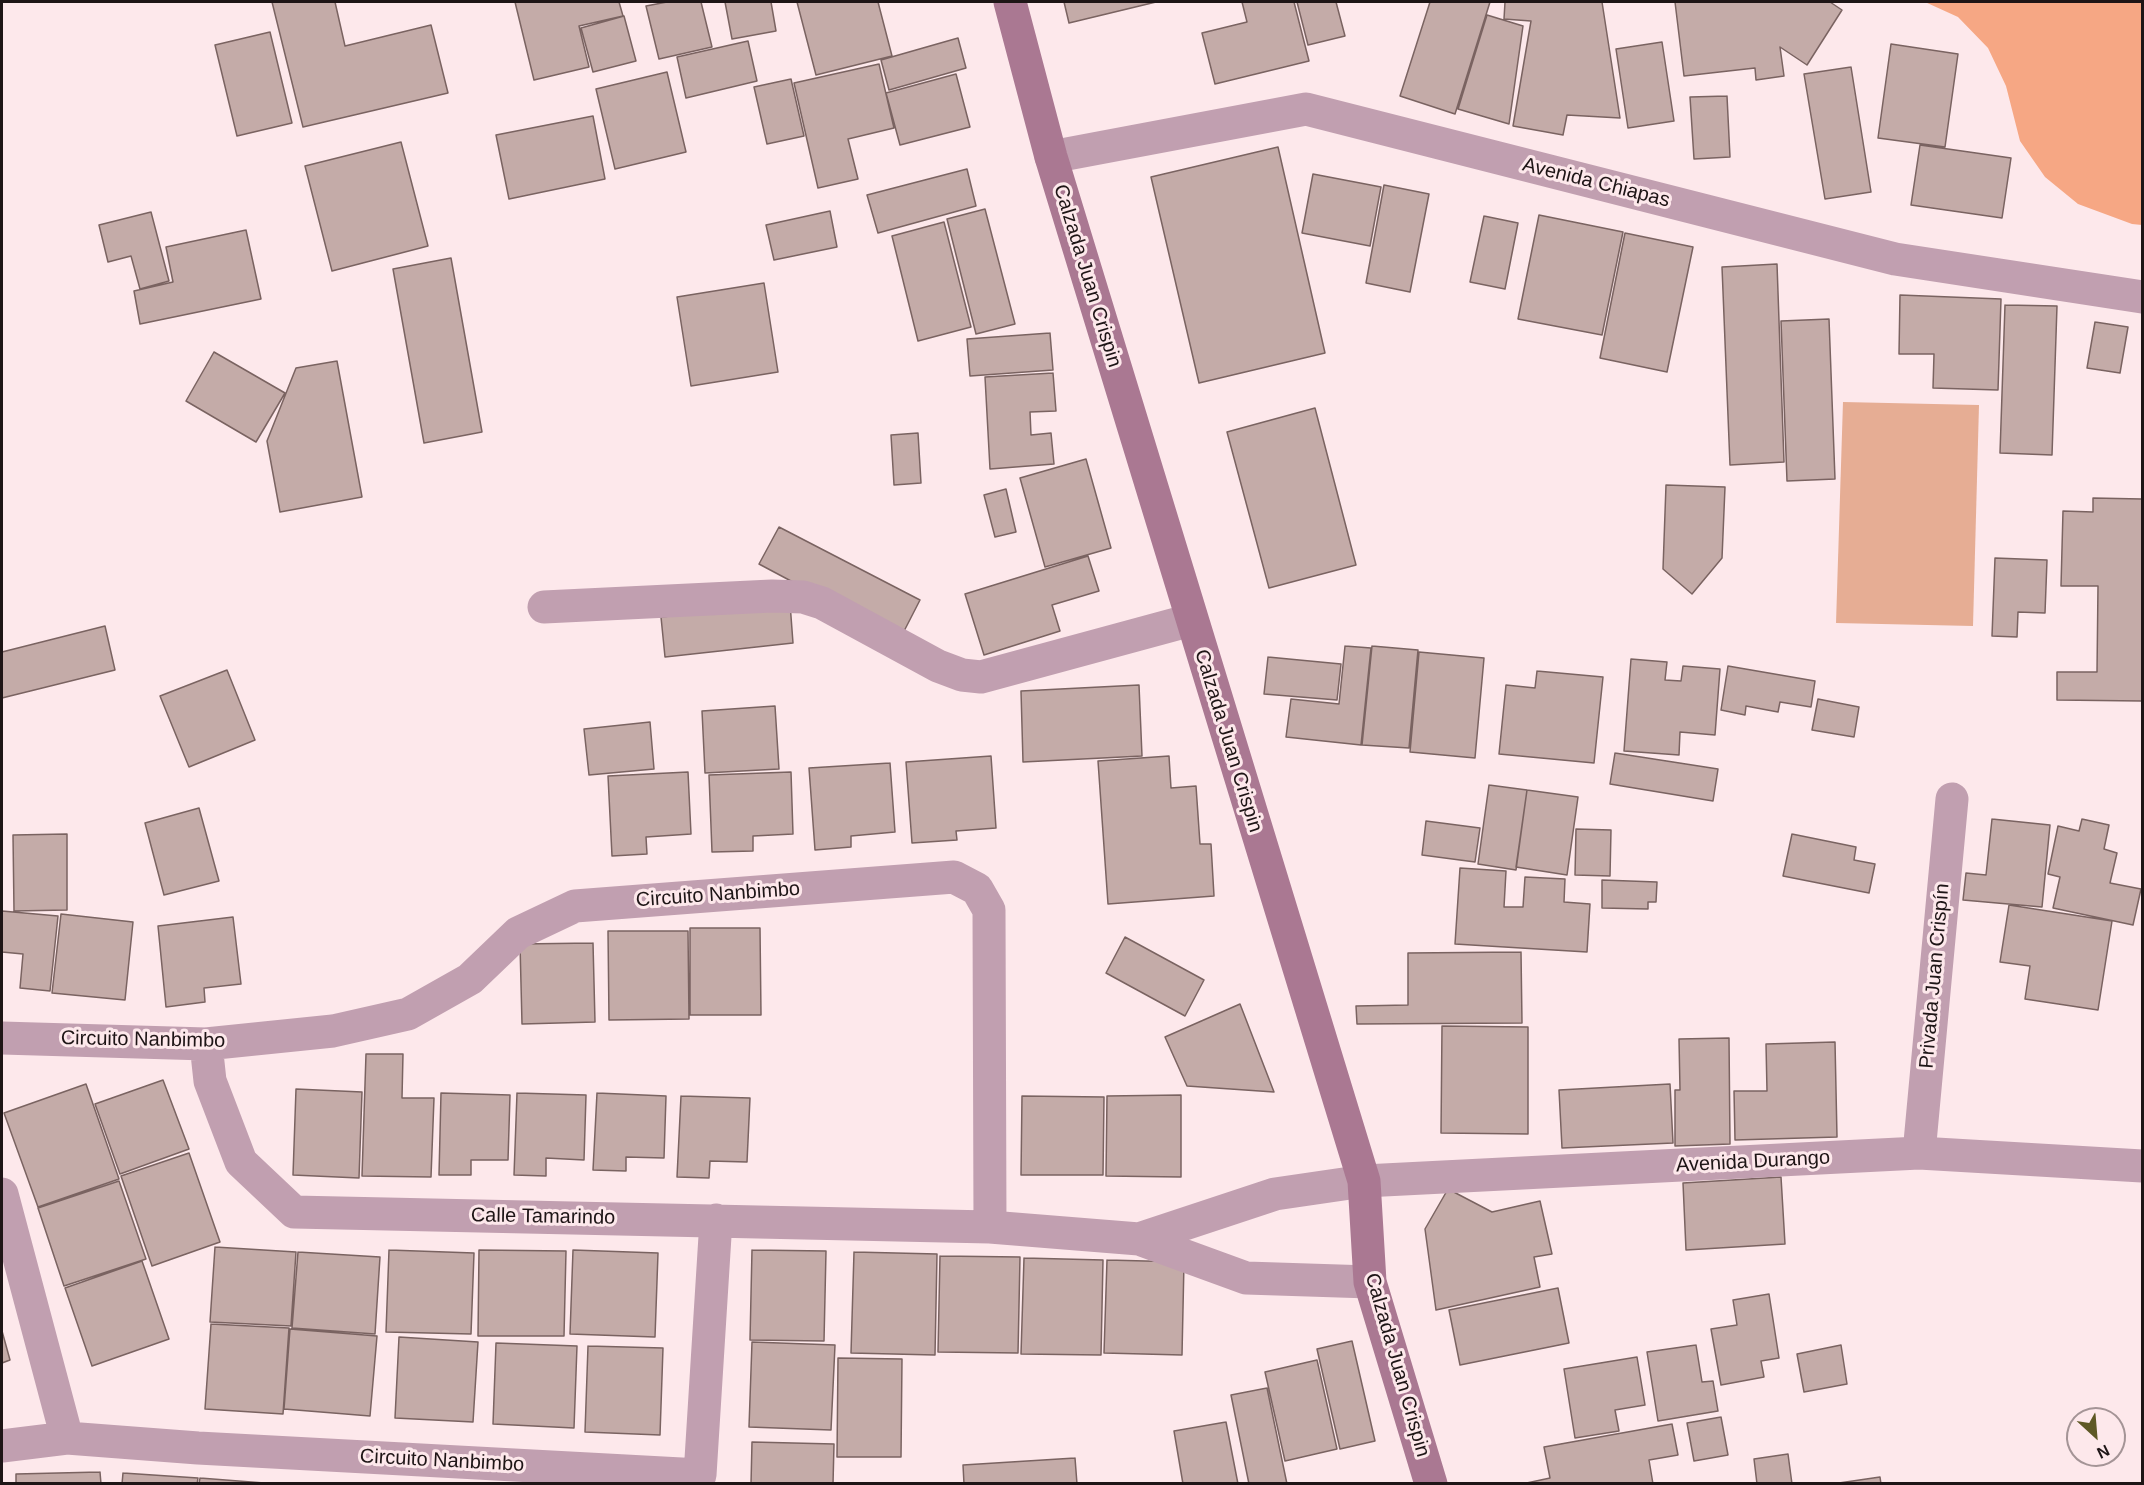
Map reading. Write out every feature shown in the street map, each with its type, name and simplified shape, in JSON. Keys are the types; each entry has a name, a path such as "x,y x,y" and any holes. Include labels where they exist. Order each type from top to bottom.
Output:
{"main road":[{"name":"Calzada Juan Crispin","path":"1010,2 1051,157 1364,1181 1370,1282 1431,1484"}],"street":[{"name":"Avenida Chiapas","path":"1051,157 1306,109 1894,259 2142,297"},
{"path":"544,607 772,596 803,597 822,603 938,666 962,675 981,676 1191,620"},
{"name":"Privada Juan Crispín","path":"1919,1153 1952,800"},
{"name":"Circuito Nanbimbo","path":"2,1038 206,1044 333,1031 408,1014 470,979 518,933 575,906 954,877 977,889 989,910 990,1227"},
{"name":"Calle Tamarindo","path":"206,1044 210,1081 241,1162 294,1212 990,1227"},
{"name":"Avenida Durango","path":"1364,1181 1919,1153 2142,1166"},
{"path":"1139,1239 1275,1194 1364,1181"},
{"path":"2,1194 67,1438"},
{"name":"Circuito Nanbimbo","path":"2,1446 67,1438 198,1448 700,1475 716,1220"},
{"path":"990,1227 1139,1239 1246,1278 1370,1282"}],"shaded area":[{"path":"1925,2 2142,2 2142,225 2132,224 2078,204 2045,177 2020,141 2006,86 1988,48 1958,17"},
{"path":"1843,402 1979,405 1973,626 1836,623"}],"building":[{"path":"272,2 335,2 345,46 431,25 448,93 303,127"},
{"path":"515,2 619,2 623,16 579,26 589,67 534,80"},
{"path":"667,2 701,2 712,47 659,59 646,6"},
{"path":"725,2 771,2 776,31 732,39"},
{"path":"797,2 878,2 892,56 816,75"},
{"path":"1064,2 1156,2 1069,23"},
{"path":"1242,2 1294,2 1309,61 1215,84 1202,33 1247,22"},
{"path":"1297,2 1336,2 1345,36 1308,45"},
{"path":"1430,2 1490,2 1455,114 1400,96"},
{"path":"1505,2 1602,2 1620,118 1567,115 1563,135 1513,126 1531,21 1504,19"},
{"path":"1675,2 1830,2 1842,10 1807,65 1780,47 1784,76 1756,80 1755,68 1684,76"},
{"path":"1487,15 1523,26 1509,124 1458,109"},
{"path":"624,16 636,61 593,72 581,28"},
{"path":"270,32 292,123 237,136 215,45"},
{"path":"958,38 966,68 889,90 881,60"},
{"path":"748,41 757,81 686,98 677,57"},
{"path":"1662,42 1674,121 1628,128 1616,49"},
{"path":"1891,44 1958,54 1945,147 1878,138"},
{"path":"879,64 894,128 848,139 858,179 818,188 794,83"},
{"path":"1851,67 1871,192 1825,199 1804,74"},
{"path":"667,72 686,152 615,169 596,89"},
{"path":"956,74 970,127 900,145 886,93"},
{"path":"791,79 804,136 767,144 754,87"},
{"path":"1727,96 1730,157 1694,159 1690,97"},
{"path":"593,116 605,179 509,199 496,135"},
{"path":"401,142 428,246 332,271 305,166"},
{"path":"1920,145 2011,158 2002,218 1911,205"},
{"path":"1278,147 1325,353 1199,383 1151,177"},
{"path":"967,169 976,206 878,233 867,195"},
{"path":"1313,174 1381,187 1370,246 1302,233"},
{"path":"1384,185 1429,194 1410,292 1366,283"},
{"path":"985,209 1015,324 976,334 947,219"},
{"path":"830,211 837,247 774,260 766,225"},
{"path":"151,212 169,281 140,289 131,256 108,262 99,225"},
{"path":"1539,215 1623,232 1602,335 1518,319"},
{"path":"1484,216 1518,223 1505,289 1470,282"},
{"path":"944,222 971,327 918,341 892,236"},
{"path":"246,230 261,299 140,324 134,291 173,282 166,247"},
{"path":"1625,233 1693,247 1667,372 1600,358"},
{"path":"451,258 482,432 424,443 393,269"},
{"path":"1777,264 1784,462 1730,465 1722,267"},
{"path":"764,283 778,372 691,386 677,297"},
{"path":"1900,295 2001,299 1998,390 1933,388 1934,354 1899,354"},
{"path":"2005,305 2057,306 2052,455 2000,453"},
{"path":"1829,319 1835,479 1787,481 1781,321"},
{"path":"2095,322 2128,327 2120,373 2087,368"},
{"path":"1050,333 1053,370 970,376 967,339"},
{"path":"214,352 285,393 256,442 186,401"},
{"path":"337,361 362,497 280,512 267,441 296,368"},
{"path":"1053,373 1056,411 1030,412 1031,435 1051,433 1054,464 990,469 985,377"},
{"path":"1315,408 1356,565 1269,588 1227,432"},
{"path":"918,433 921,483 894,485 891,435"},
{"path":"1086,459 1111,548 1045,567 1020,478"},
{"path":"1666,485 1725,487 1722,558 1692,594 1663,569"},
{"path":"1006,489 1016,532 995,537 984,495"},
{"path":"2093,498 2142,499 2142,701 2057,700 2057,672 2097,672 2098,586 2061,586 2063,511 2093,512"},
{"path":"779,527 920,600 900,639 759,564"},
{"path":"1088,556 1099,591 1052,605 1060,631 984,655 965,594"},
{"path":"1995,558 2047,560 2045,613 2018,612 2017,637 1992,636"},
{"path":"790,603 793,643 665,657 661,617"},
{"path":"105,626 115,670 2,698 2,652"},
{"path":"1345,646 1371,648 1361,745 1286,737 1291,699 1339,704"},
{"path":"1372,646 1418,650 1409,748 1362,745"},
{"path":"1419,652 1484,658 1475,758 1410,752"},
{"path":"1268,657 1341,664 1337,700 1264,694"},
{"path":"1631,659 1667,662 1665,680 1681,681 1683,666 1720,669 1715,735 1680,732 1679,755 1624,751"},
{"path":"1728,666 1815,681 1811,707 1780,702 1778,712 1746,706 1745,715 1721,710"},
{"path":"227,670 255,740 189,767 160,696"},
{"path":"1537,671 1603,677 1594,763 1499,754 1506,685 1535,688"},
{"path":"1139,685 1142,756 1023,762 1021,691"},
{"path":"1818,699 1859,707 1854,737 1812,730"},
{"path":"775,706 779,769 705,773 702,711"},
{"path":"650,722 654,769 589,775 584,729"},
{"path":"1615,753 1718,769 1713,801 1610,784"},
{"path":"991,756 996,828 956,831 957,840 912,843 906,762"},
{"path":"1169,756 1171,788 1196,786 1200,844 1211,844 1214,896 1108,904 1098,761"},
{"path":"890,763 895,832 851,836 851,847 815,850 809,768"},
{"path":"688,772 691,834 646,837 647,854 612,856 608,776"},
{"path":"791,772 793,834 753,836 753,851 712,852 709,775"},
{"path":"1489,785 1527,790 1516,870 1478,864"},
{"path":"1527,790 1578,797 1567,875 1516,867"},
{"path":"199,808 219,881 164,895 145,823"},
{"path":"1992,819 2050,825 2042,907 1963,900 1966,873 1986,875"},
{"path":"2082,819 2109,825 2104,849 2117,853 2110,883 2141,889 2133,925 2053,908 2060,877 2048,874 2058,826 2079,831"},
{"path":"1426,821 1480,828 1475,862 1422,855"},
{"path":"1576,829 1611,830 1610,876 1575,875"},
{"path":"67,834 67,910 14,911 13,835"},
{"path":"1792,834 1856,847 1854,860 1875,864 1869,893 1783,876"},
{"path":"1460,868 1506,871 1504,907 1523,907 1525,877 1565,879 1564,902 1590,904 1587,952 1455,944"},
{"path":"1602,880 1657,882 1656,902 1648,902 1648,909 1602,908"},
{"path":"2009,905 2112,921 2098,1010 2025,999 2030,966 2000,962"},
{"path":"2,911 58,916 50,991 20,988 23,954 2,952"},
{"path":"61,914 133,922 125,1000 52,993"},
{"path":"233,917 241,984 204,988 205,1002 166,1007 158,926"},
{"path":"690,928 760,928 761,1015 690,1015"},
{"path":"608,931 688,931 689,1019 609,1020"},
{"path":"1125,937 1204,980 1185,1016 1106,973"},
{"path":"593,943 595,1022 522,1024 520,944"},
{"path":"1521,952 1522,1023 1357,1024 1356,1006 1408,1005 1408,953"},
{"path":"1240,1004 1274,1092 1187,1086 1165,1037"},
{"path":"1442,1026 1528,1027 1528,1134 1441,1133"},
{"path":"1729,1038 1730,1144 1675,1146 1675,1090 1680,1090 1679,1039"},
{"path":"1835,1042 1837,1137 1735,1140 1734,1091 1767,1091 1766,1044"},
{"path":"366,1054 403,1054 402,1098 434,1098 431,1177 362,1176"},
{"path":"163,1080 189,1149 120,1174 95,1104"},
{"path":"86,1084 119,1179 38,1207 4,1113"},
{"path":"1670,1084 1673,1143 1562,1148 1559,1090"},
{"path":"296,1089 362,1092 359,1178 293,1175"},
{"path":"441,1093 510,1095 508,1160 471,1160 471,1175 439,1175"},
{"path":"517,1093 586,1095 584,1160 546,1158 546,1176 514,1175"},
{"path":"597,1093 666,1096 664,1158 626,1157 626,1171 593,1170"},
{"path":"1181,1095 1181,1177 1106,1176 1107,1096"},
{"path":"681,1096 750,1098 747,1162 710,1161 709,1178 677,1177"},
{"path":"1022,1096 1104,1097 1103,1175 1021,1175"},
{"path":"189,1153 220,1242 152,1266 121,1176"},
{"path":"1781,1177 1785,1244 1686,1250 1683,1183"},
{"path":"119,1181 146,1259 64,1286 38,1208"},
{"path":"1448,1189 1492,1212 1540,1201 1552,1254 1534,1257 1540,1287 1436,1310 1425,1229"},
{"path":"215,1247 296,1252 291,1326 210,1322"},
{"path":"389,1250 474,1253 471,1334 386,1332"},
{"path":"479,1250 566,1251 564,1336 478,1336"},
{"path":"573,1250 658,1253 655,1337 570,1334"},
{"path":"752,1250 826,1251 824,1341 750,1340"},
{"path":"298,1252 380,1257 375,1334 292,1328"},
{"path":"854,1252 937,1254 935,1355 851,1353"},
{"path":"940,1256 1020,1257 1018,1353 938,1352"},
{"path":"1024,1258 1103,1260 1101,1355 1021,1354"},
{"path":"1107,1260 1184,1262 1182,1355 1104,1353"},
{"path":"142,1261 169,1339 92,1366 65,1288"},
{"path":"1558,1288 1569,1343 1460,1365 1449,1310"},
{"path":"1769,1294 1779,1358 1761,1361 1764,1377 1721,1385 1711,1329 1737,1325 1733,1300"},
{"path":"211,1324 289,1328 283,1414 205,1409"},
{"path":"290,1329 377,1336 370,1416 284,1409"},
{"path":"2,1331 10,1360 2,1363"},
{"path":"399,1337 478,1342 473,1422 395,1418"},
{"path":"1352,1341 1375,1441 1340,1449 1317,1349"},
{"path":"752,1342 835,1345 831,1430 749,1427"},
{"path":"496,1343 577,1346 574,1428 493,1424"},
{"path":"1696,1345 1702,1382 1713,1381 1718,1411 1658,1421 1647,1352"},
{"path":"1841,1345 1847,1384 1804,1392 1797,1354"},
{"path":"588,1346 663,1348 660,1435 585,1432"},
{"path":"1637,1357 1645,1405 1615,1410 1619,1431 1575,1438 1564,1369"},
{"path":"838,1358 902,1359 901,1457 837,1457"},
{"path":"1317,1360 1337,1449 1285,1461 1265,1372"},
{"path":"1267,1388 1287,1484 1249,1484 1231,1395"},
{"path":"1721,1417 1728,1455 1694,1461 1687,1423"},
{"path":"1226,1422 1238,1484 1183,1484 1174,1431"},
{"path":"1672,1424 1678,1455 1649,1460 1653,1484 1522,1484 1550,1478 1544,1447"},
{"path":"752,1442 834,1444 833,1484 751,1484"},
{"path":"1788,1454 1792,1484 1757,1484 1754,1459"},
{"path":"1075,1458 1077,1484 964,1484 963,1465"},
{"path":"100,1472 101,1484 16,1484 16,1474"},
{"path":"123,1473 198,1478 197,1484 122,1484"},
{"path":"1880,1477 1881,1484 1832,1484"},
{"path":"200,1478 277,1484 199,1484"}]}
